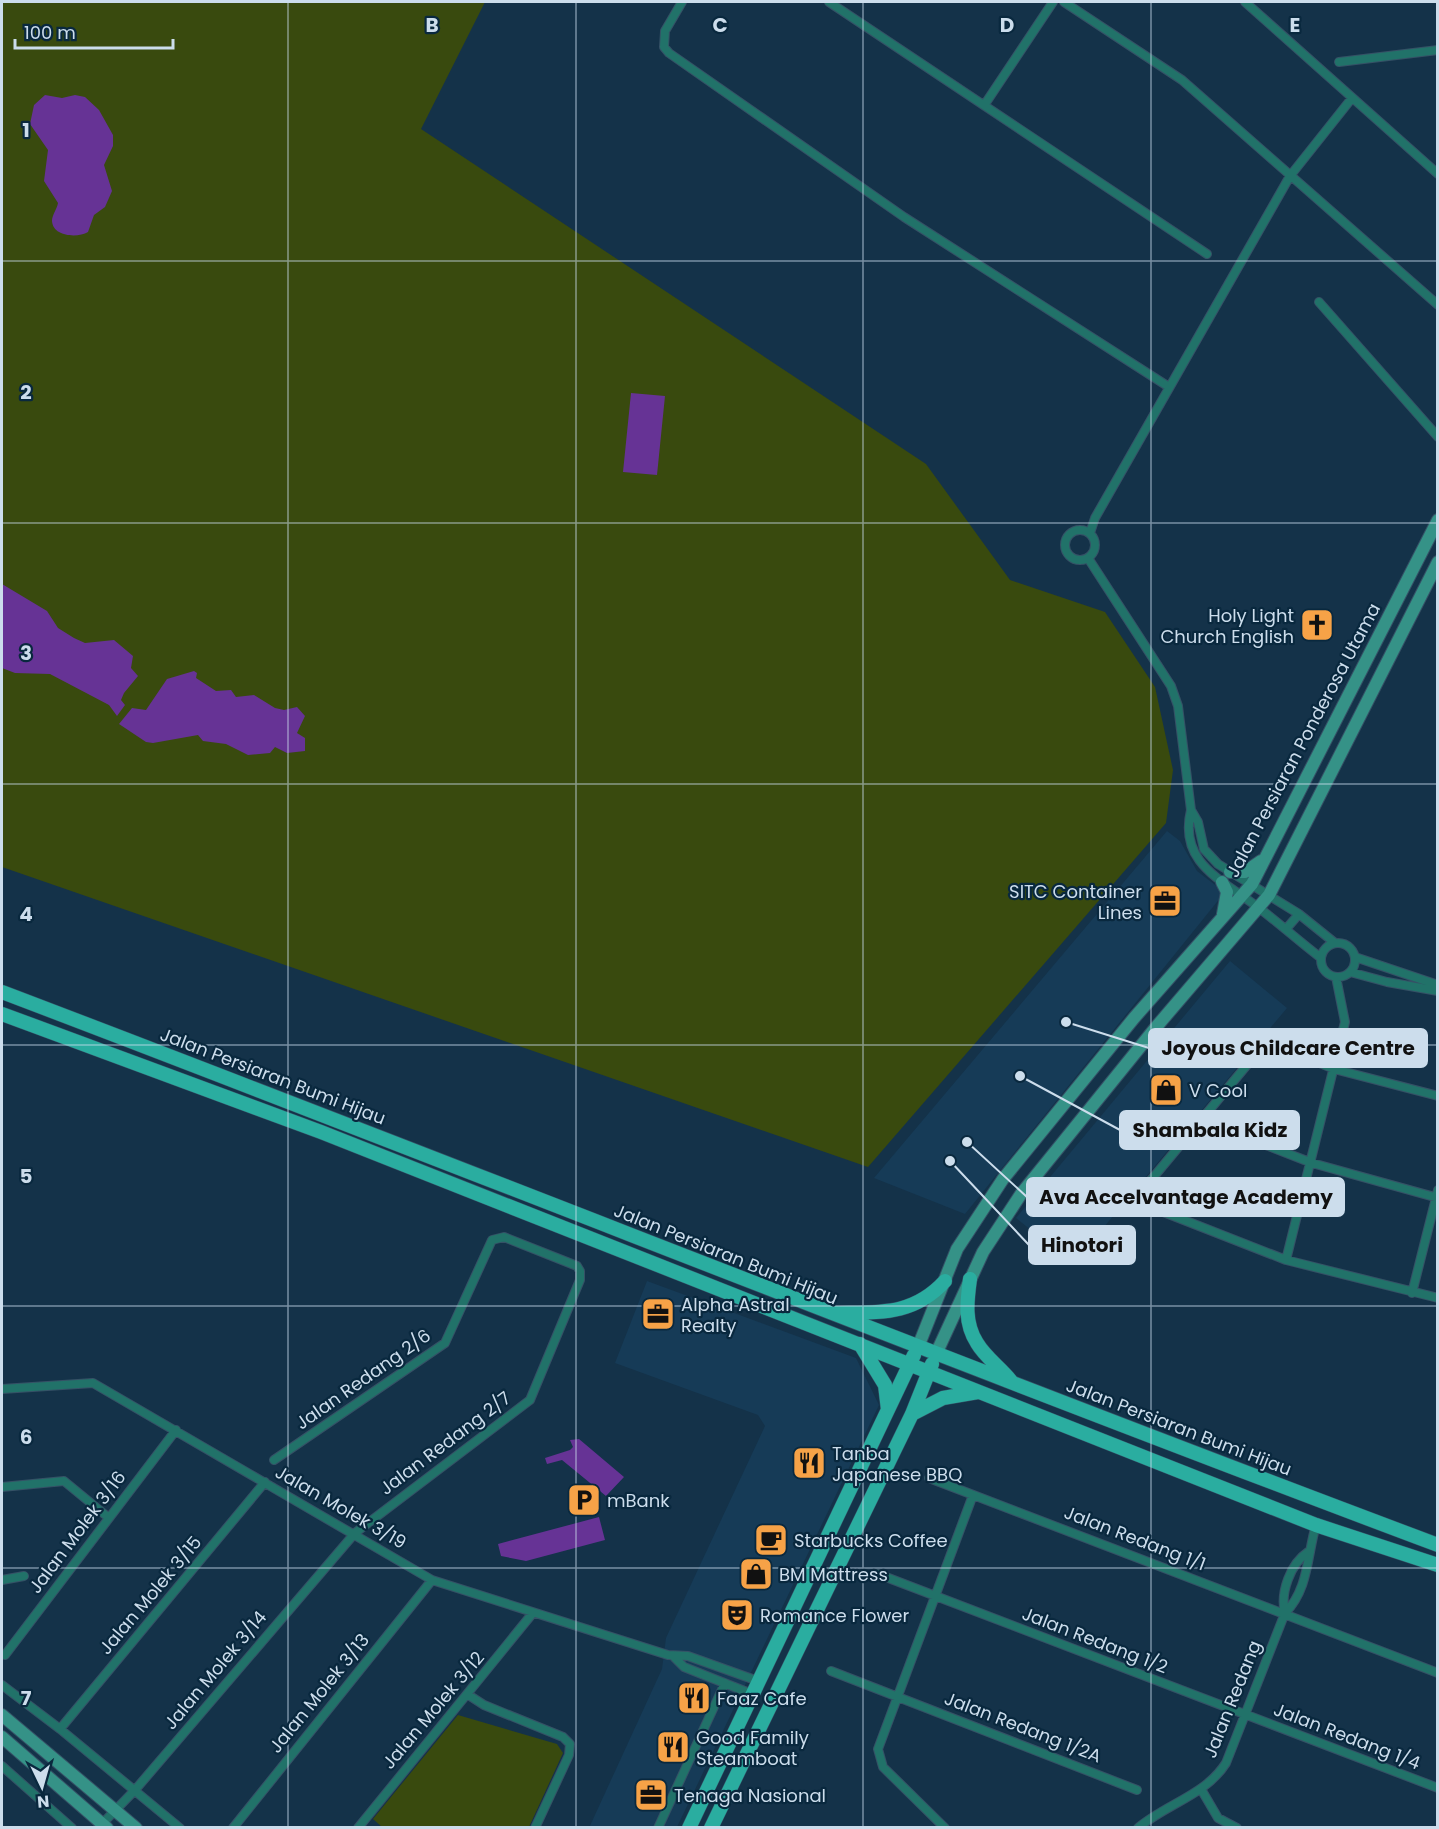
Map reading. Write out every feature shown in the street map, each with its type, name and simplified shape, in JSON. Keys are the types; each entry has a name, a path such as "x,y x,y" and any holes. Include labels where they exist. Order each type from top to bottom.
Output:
{"main road":[{"name":"Jalan Persiaran Ponderosa Utama","path":"918,1347 957,1249 1003,1179 1134,1018 1252,884 1437,520"},
{"name":"Jalan Persiaran Ponderosa Utama","path":"936,1354 994,1232 1021,1194 1157,1026 1269,895 1437,562"},
{"path":"1223,915 1227,892 1226,877 1250,869 1266,856"},
{"name":"Jalan Persiaran Bumi Hijau","path":"2,992 436,1158 827,1313 1437,1545"},
{"name":"Jalan Persiaran Bumi Hijau","path":"2,1014 321,1132 1316,1525 1437,1565"},
{"path":"426,1174 436,1172 438,1163 436,1158"},
{"path":"547,1223 555,1206"},
{"path":"970,1279 967,1317 972,1332 977,1344 1001,1367 1011,1382"},
{"path":"827,1313 880,1312 909,1307 931,1296 945,1281"},
{"path":"860,1344 885,1384 889,1412"},
{"path":"689,1827 889,1412 918,1347"},
{"path":"711,1827 912,1414 936,1354"},
{"path":"912,1414 943,1398 984,1392"},
{"path":"1266,1480 1317,1509 1316,1525"},
{"path":"1316,1525 1327,1513 1373,1522"},
{"path":"2,1715 136,1827"},
{"path":"2,1737 103,1826"}],"street":[{"path":"682,2 665,31 664,47 669,53 904,217 1169,387"},
{"path":"829,2 986,104 1207,254"},
{"path":"986,104 1053,2"},
{"path":"1064,2 1182,80 1437,305"},
{"path":"1245,2 1437,174"},
{"path":"1339,62 1437,50"},
{"path":"1090,533 1169,387 1290,176 1352,98"},
{"path":"1319,302 1437,437"},
{"path":"1075,531 1090,533 1095,540 1095,548 1088,558 1079,560 1070,556 1065,542 1075,531"},
{"path":"1088,558 1171,686 1178,706 1191,810 1187,826 1196,857 1209,873 1252,884 1299,914 1335,943 1347,945 1355,957 1437,985"},
{"path":"1226,877 1241,895 1321,958"},
{"path":"1286,929 1299,914"},
{"path":"1286,1260 1312,1163 1345,1022 1336,977 1323,969 1321,958 1324,949 1335,943"},
{"path":"1350,972 1355,957"},
{"path":"1375,979 1380,964"},
{"path":"1397,984 1401,971"},
{"path":"1336,977 1350,972 1437,991"},
{"path":"1437,1096 1334,1069 1267,1041 1136,1198 1148,1206 1286,1260 1437,1299"},
{"path":"1201,1120 1312,1163 1437,1195 1412,1293"},
{"name":"Jalan Redang 2/6","path":"274,1460 445,1343 492,1240 504,1237 577,1266 580,1271"},
{"name":"Jalan Redang 2/7","path":"356,1533 530,1400 580,1280 580,1271"},
{"name":"Jalan Molek 3/19","path":"2,1389 93,1383 356,1533 432,1580 532,1614 673,1656 688,1656 755,1687"},
{"name":"Jalan Molek 3/16","path":"5,1655 177,1430"},
{"name":"Jalan Redang 1/1","path":"929,1478 1437,1673"},
{"path":"2,1487 64,1481 109,1518"},
{"name":"Jalan Molek 3/15","path":"60,1729 265,1482"},
{"path":"945,1827 883,1767 878,1749 933,1596 973,1495"},
{"name":"Jalan Redang","path":"1138,1827 1201,1789 1217,1776 1226,1763 1285,1613 1294,1604 1307,1572 1310,1563 1308,1552 1316,1525"},
{"name":"Jalan Molek 3/14","path":"103,1826 356,1533"},
{"name":"Jalan Redang","path":"1285,1613 1282,1600 1294,1567 1298,1559 1308,1552"},
{"path":"878,1574 933,1596"},
{"path":"2,1580 24,1576"},
{"name":"Jalan Molek 3/13","path":"233,1827 432,1580"},
{"name":"Jalan Redang 1/2","path":"933,1596 1244,1715"},
{"name":"Jalan Molek 3/12","path":"358,1827 532,1614"},
{"name":"Jalan Molek 3/19","path":"673,1656 684,1666 725,1683 755,1687"},
{"path":"831,1671 897,1695"},
{"path":"658,1827 725,1683"},
{"path":"2,1685 180,1827"},
{"path":"467,1694 484,1705 563,1737 570,1744 569,1755 535,1827"},
{"name":"Jalan Redang 1/2A","path":"897,1695 1137,1790"},
{"name":"Jalan Redang 1/4","path":"1244,1715 1437,1788"},
{"path":"2,1766 72,1827"},
{"path":"1201,1789 1218,1818 1237,1827"}],"shaded area":[{"path":"45,95 62,98 75,95 85,97 99,110 113,135 113,146 104,165 112,191 105,207 94,215 88,232 84,234 67,235 53,226 52,219 58,203 44,181 48,150 30,124 34,105"},
{"path":"631,393 665,396 657,475 623,472"},
{"path":"2,584 47,611 58,628 74,638 85,643 114,640 133,656 131,668 138,676 124,693 121,700 125,705 117,716 109,705 50,674 15,673 2,668"},
{"path":"194,671 197,673 196,678 216,691 231,690 236,697 254,695 275,708 284,710 297,707 305,716 297,733 305,738 305,751 287,753 275,747 270,753 248,755 226,744 203,741 198,735 153,743 146,742 119,724 132,708 146,710 167,679"},
{"path":"1167,831 1180,841 1197,871 1219,888 1221,897 965,1214 874,1178"},
{"path":"1230,961 1287,1008 1073,1264 1016,1218"},
{"path":"647,1281 856,1358 879,1405 677,1827 589,1828 662,1669 666,1638 765,1426 758,1415 615,1363"},
{"path":"579,1439 624,1477 606,1496 562,1460 547,1464 545,1458 570,1450 573,1447 570,1440"},
{"path":"599,1517 605,1540 526,1561 501,1556 498,1544"}],"green space":[{"path":"2,2 485,2 421,129 926,464 1010,580 1105,612 1155,687 1173,770 1166,823 868,1167 2,867"},
{"path":"458,1715 557,1744 563,1753 529,1827 382,1827 373,1819"}],"place":[{"name":"Holy Light Church English","path":"1317,625"},
{"name":"SITC Container Lines","path":"1165,901"},
{"name":"Joyous Childcare Centre","path":"1066,1022"},
{"name":"Shambala Kidz","path":"1020,1076"},
{"name":"V Cool","path":"1166,1090"},
{"name":"Ava Accelvantage Academy","path":"967,1142"},
{"name":"Hinotori","path":"950,1161"},
{"name":"Alpha Astral Realty","path":"658,1314"},
{"name":"Tanba Japanese BBQ","path":"809,1463"},
{"name":"mBank","path":"584,1500"},
{"name":"Starbucks Coffee","path":"771,1540"},
{"name":"BM Mattress","path":"756,1574"},
{"name":"Romance Flower","path":"737,1615"},
{"name":"Faaz Cafe","path":"694,1698"},
{"name":"Good Family Steamboat","path":"673,1747"},
{"name":"Tenaga Nasional","path":"651,1795"}]}
